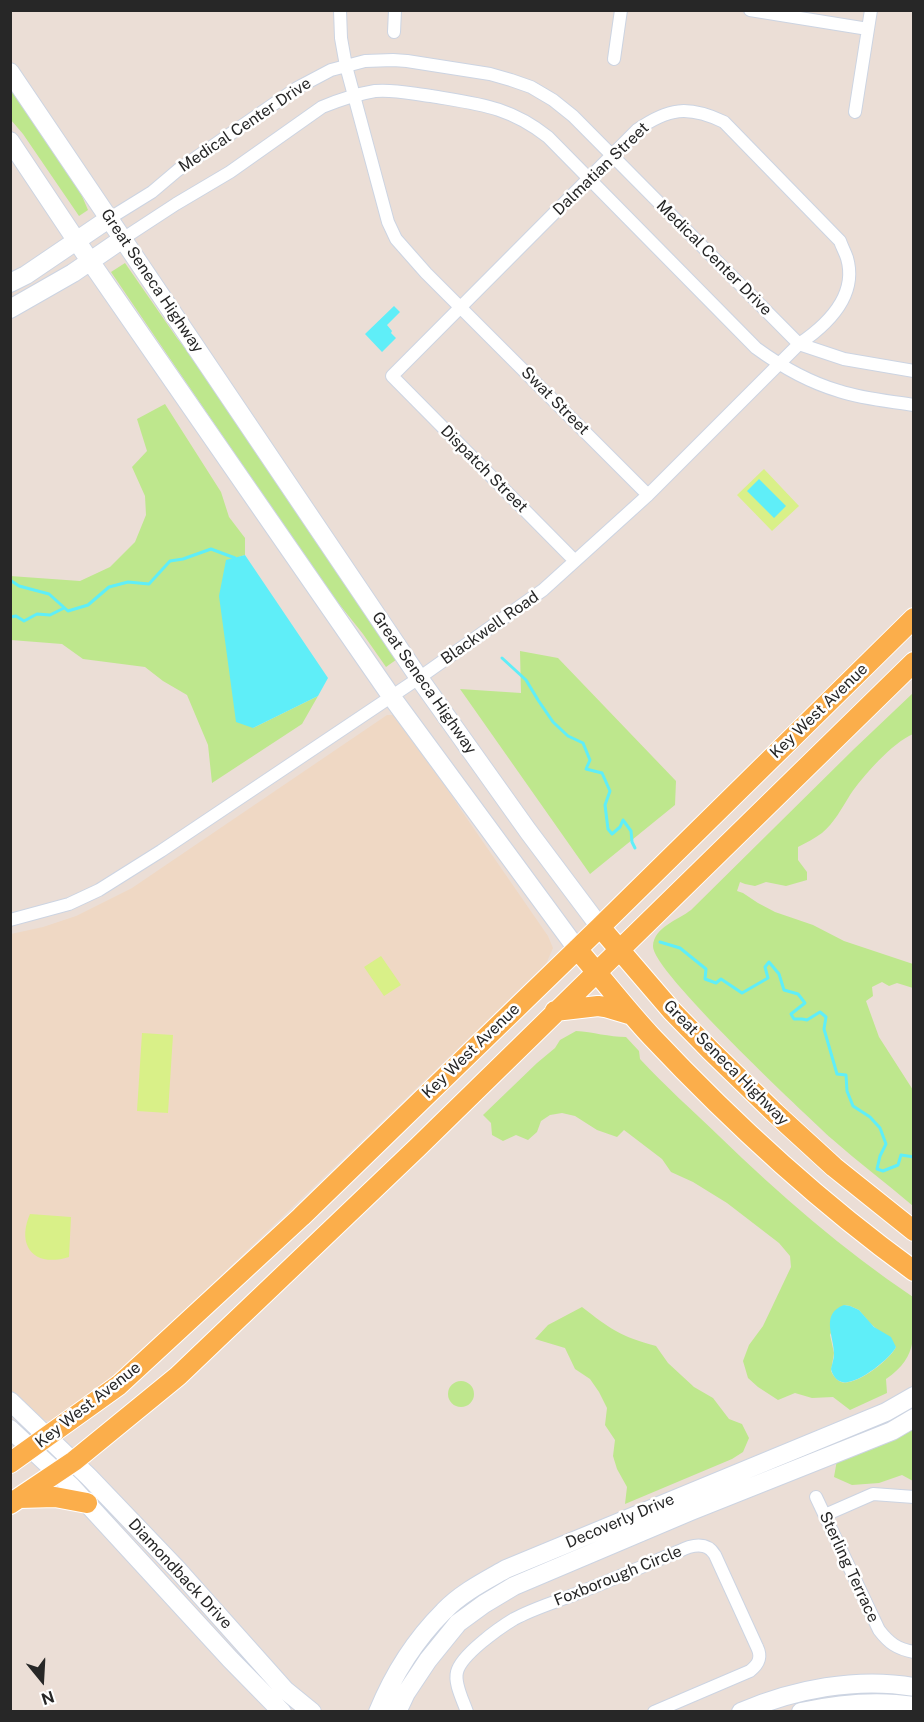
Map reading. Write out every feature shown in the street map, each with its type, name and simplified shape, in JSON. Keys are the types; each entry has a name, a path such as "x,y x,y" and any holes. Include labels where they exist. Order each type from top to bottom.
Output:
{"main road":[{"name":"Key West Avenue","path":"10,1463 119,1385 301,1217 914,618"},
{"name":"Key West Avenue","path":"15,1501 74,1461 178,1376 418,1147 914,662"},
{"name":"Great Seneca Highway","path":"600,927 672,1011 766,1105 834,1167 914,1231"},
{"name":"Great Seneca Highway","path":"577,949 633,1015 774,1157 849,1221 914,1271"},
{"path":"555,1011 598,1006 633,1015"},
{"path":"15,1501 55,1497 87,1503"}],"street":[{"name":"Swat Street","path":"340,10 341,38 353,96 388,222 396,239 426,273 648,495"},
{"path":"394,32 395,10"},
{"path":"614,58 621,10"},
{"path":"750,10 868,29"},
{"path":"855,112 872,11"},
{"name":"Medical Center Drive","path":"10,283 26,275 152,192 178,170 297,88 320,75 346,66 365,61 393,60 512,80 531,87 553,100 573,116 799,344"},
{"name":"Great Seneca Highway","path":"10,72 419,678 600,927"},
{"name":"Medical Center Drive","path":"10,309 38,294 176,204 230,172 322,107 353,96 375,92 403,92 501,109 534,125 756,348 811,382 842,392 914,405"},
{"name":"Dalmatian Street","path":"392,376 637,130 654,118 686,111 707,114 724,122 840,241 848,260 849,276 846,295 818,331 799,344"},
{"name":"Great Seneca Highway","path":"10,141 90,261 391,696 577,949"},
{"path":"799,344 844,359 914,371"},
{"name":"Blackwell Road","path":"10,920 69,904 99,890 419,678 543,590 648,495 799,344"},
{"name":"Dispatch Street","path":"392,376 575,561"},
{"name":"Decoverly Drive","path":"378,1712 390,1684 413,1649 445,1610 474,1588 506,1569 868,1419 914,1396"},
{"name":"Diamondback Drive","path":"10,1401 74,1461 285,1690 312,1712"},
{"name":"Decoverly Drive","path":"397,1712 406,1693 428,1660 458,1623 514,1586 691,1511 892,1431 914,1418"},
{"name":"Diamondback Drive","path":"10,1429 87,1503 238,1668 282,1712"},
{"path":"825,1515 873,1494 914,1497"},
{"name":"Sterling Terrace","path":"816,1497 879,1630 895,1647 914,1652"},
{"name":"Foxborough Circle","path":"468,1712 457,1682 459,1666 466,1657 502,1627 536,1608 577,1594 689,1547 705,1546 715,1555 757,1647 758,1663 744,1674 654,1712"},
{"path":"741,1712 790,1694 827,1687 864,1684 914,1687"},
{"path":"801,1712 830,1706 864,1703 914,1706"}],"shaded area":[{"path":"387,715 396,715 401,718 548,936 553,948 546,964 139,1354 96,1391 57,1419 44,1420 35,1415 11,1391 11,934 76,916 132,888"}],"green space":[{"path":"10,88 79,189 88,210 79,216 11,120"},
{"path":"125,263 177,338 214,384 400,657 386,667 324,585 111,272"},
{"path":"165,404 221,492 229,517 245,538 245,555 226,561 253,728 318,696 302,724 212,783 208,745 187,695 145,667 83,659 62,644 11,640 10,576 80,581 110,567 135,542 146,515 145,496 132,467 147,451 137,419"},
{"path":"764,469 799,506 772,531 737,495"},
{"path":"520,651 558,658 676,781 675,805 590,874 460,689 521,693"},
{"path":"913,693 913,734 887,752 870,770 822,833 798,847 798,860 807,872 807,880 786,886 766,882 755,886 740,882 737,891 775,912 813,925 844,941 913,964 913,988 897,983 889,986 882,982 872,987 873,996 866,1001 879,1037 913,1090 913,1206 832,1139 732,1043 676,983 659,960 653,946 654,939 662,929 691,910"},
{"path":"381,956 401,985 384,996 364,967"},
{"path":"576,1031 626,1037 639,1051 640,1059 649,1069 765,1179 837,1241 913,1297 912,1343 905,1362 886,1379 887,1393 850,1410 833,1397 812,1398 795,1393 778,1400 748,1378 743,1361 749,1345 763,1326 791,1267 790,1256 779,1243 727,1203 693,1182 671,1172 662,1159 624,1130 617,1137 597,1130 575,1116 562,1113 550,1115 541,1121 537,1132 528,1140 516,1135 503,1141 492,1135 491,1123 483,1115 555,1048 560,1040","holes":["844,1305 859,1310 896,1347 887,1359 863,1377 841,1382 831,1371 834,1353 830,1335"]},
{"path":"142,1033 173,1035 168,1113 137,1111"},
{"path":"30,1214 71,1217 69,1257 57,1260 46,1259 31,1252 25,1236"},
{"path":"582,1307 616,1331 656,1346 668,1363 694,1387 713,1398 729,1419 742,1424 749,1438 743,1452 732,1459 625,1504 627,1487 613,1456 615,1440 605,1425 607,1408 599,1392 590,1379 575,1369 565,1348 535,1339 548,1325"},
{"path":"461,1381 470,1385 474,1394 470,1403 461,1407 452,1403 448,1394 452,1385"},
{"path":"913,1428 913,1481 902,1475 879,1483 852,1485 834,1477 837,1460"}],"water":[{"path":"394,306 400,312 387,325 396,338 382,352 365,334"},
{"path":"759,479 786,506 774,518 747,491"},
{"path":"245,555 328,678 318,696 253,728 236,722 219,596 226,560"},
{"path":"844,1305 859,1310 874,1327 891,1337 896,1347 887,1358 864,1376 848,1382 838,1380 831,1369 834,1354 830,1320 832,1314"}],"waterway":[{"path":"10,580 19,586 49,594 68,611 88,605 109,587 128,582 149,584 170,561 211,549 235,558"},
{"path":"10,617 16,616 24,621 37,614 50,615 64,608"},
{"path":"502,658 526,680 553,722 568,736 583,743 590,760 586,769 602,773 610,791 605,805 608,829 612,834 620,827 623,820 631,831 635,848"},
{"path":"660,942 680,948 706,969 705,979 716,983 721,979 742,993 768,978 765,967 769,962 779,974 784,990 798,994 805,1003 791,1014 794,1019 807,1020 820,1012 826,1017 824,1029 837,1074 846,1075 847,1091 853,1106 870,1117 880,1128 886,1144 877,1169 883,1171 898,1165 901,1155 914,1157"}]}
